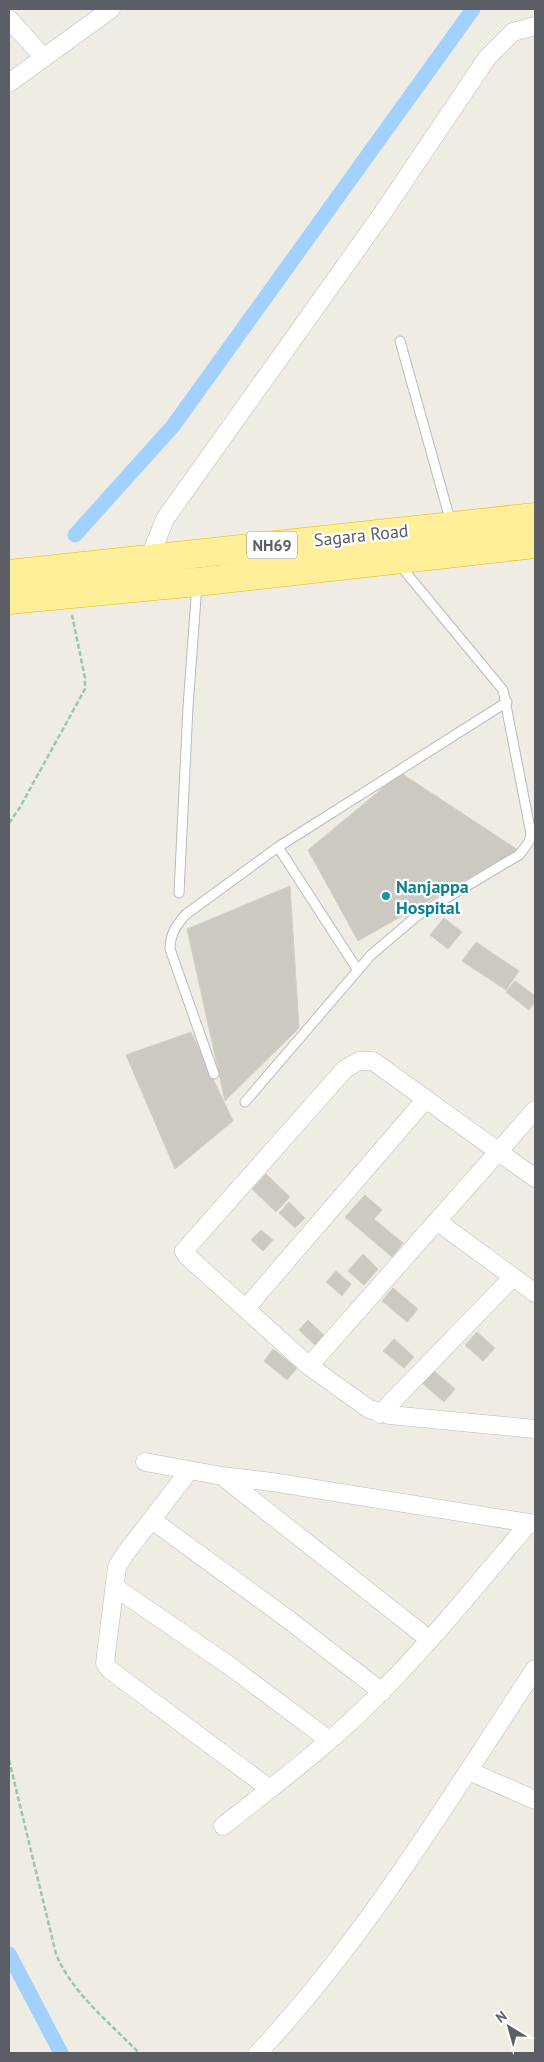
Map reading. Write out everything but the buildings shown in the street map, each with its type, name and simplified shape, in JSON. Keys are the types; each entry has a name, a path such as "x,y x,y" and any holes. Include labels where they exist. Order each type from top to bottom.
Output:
{"highway":[{"name":"Sagara Road","path":"10,584 149,558 535,517"},
{"name":"Sagara Road","path":"10,584 71,594 197,582 535,544"}],"street":[{"path":"9,83 111,9"},
{"path":"9,19 44,58"},
{"path":"149,558 165,519 382,214 487,58 513,32 535,26"},
{"path":"535,1178 373,1061 359,1061 351,1064 184,1251 187,1256 309,1366 369,1409 380,1414 535,1429"},
{"path":"246,1308 425,1100"},
{"path":"309,1366 535,1110"},
{"path":"438,1222 535,1293"},
{"path":"380,1414 513,1277"},
{"path":"145,1462 189,1471 272,1482 532,1523"},
{"path":"189,1471 121,1560 118,1567 105,1659 107,1668 270,1789"},
{"path":"222,1476 430,1640"},
{"path":"152,1520 289,1620 382,1692"},
{"path":"223,1826 329,1740 382,1692 532,1523"},
{"path":"116,1588 227,1664 329,1740"},
{"path":"258,2053 349,1944 392,1885 469,1771 535,1668"},
{"path":"469,1771 535,1800"}],"lane":[{"path":"400,340 451,525"},
{"path":"244,1102 357,969 397,930 418,915 519,855 529,842 531,834 507,702 501,685 395,560"},
{"path":"179,893 188,707 197,582"},
{"path":"214,1074 170,948 170,939 174,930 185,916 278,847 507,702"},
{"path":"278,847 357,969"}],"path":[{"path":"9,823 24,800 85,689 85,678 72,613 71,594"},
{"path":"9,1760 56,1954 71,1982 139,2053"}],"waterway":[{"path":"75,535 173,426 473,9"},
{"path":"9,1954 61,2053"}],"place":[{"name":"Nanjappa Hospital","path":"386,896"}]}
